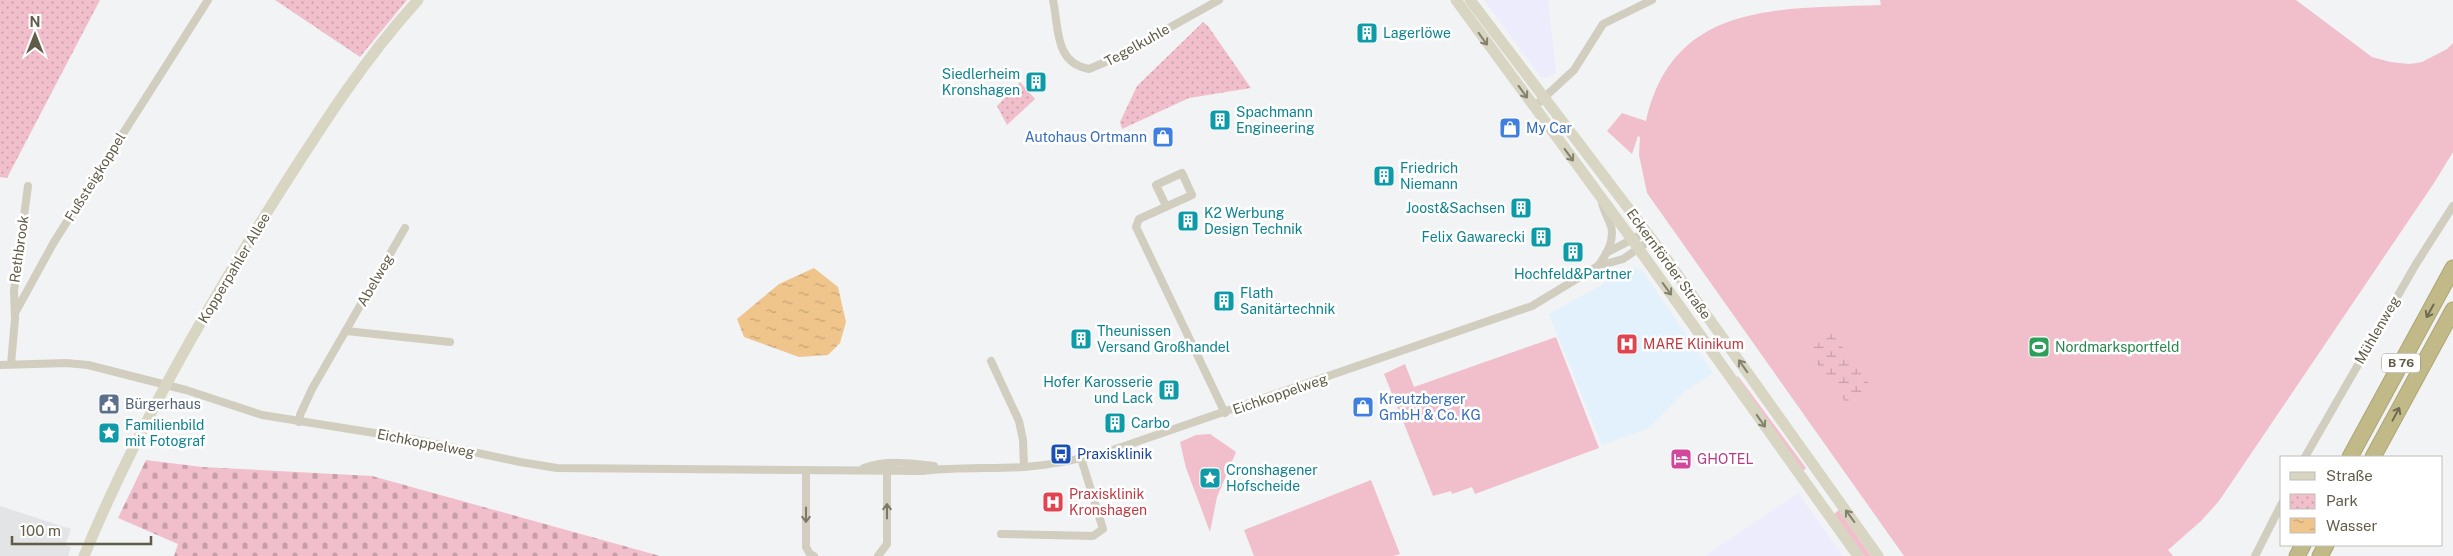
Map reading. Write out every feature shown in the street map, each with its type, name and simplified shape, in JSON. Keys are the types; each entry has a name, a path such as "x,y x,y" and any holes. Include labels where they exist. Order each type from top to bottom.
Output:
{"highway":[{"name":"B 76","path":"2351,456 2453,268"},
{"name":"B 76","path":"2374,456 2453,310"}],"main road":[{"name":"Kopperpahler Allee","path":"84,556 165,385 225,278 310,144 372,54 418,0"},
{"name":"Eckernförder Straße","path":"1456,0 1639,249 1858,556"},
{"name":"Eckernförder Straße","path":"1470,0 1649,235 1878,556"}],"street":[{"name":"Fußsteigkoppel","path":"11,364 15,312 54,242 208,0"},
{"name":"Tegelkuhle","path":"1053,0 1060,46 1064,54 1076,64 1089,69 1115,58 1219,0"},
{"path":"1534,107 1578,65 1603,24 1652,0"},
{"path":"1166,206 1156,184 1182,173 1192,195 1139,219 1136,227 1225,413"},
{"name":"Rethbrook","path":"15,312 14,291 28,186"},
{"name":"Eichkoppelweg","path":"1598,266 1606,253 1612,230 1602,200"},
{"name":"Mühlenweg","path":"2306,456 2416,264 2453,206"},
{"name":"Abelweg","path":"299,422 304,406 405,228"},
{"name":"Eichkoppelweg","path":"1606,253 1631,238 1649,235"},
{"name":"Eichkoppelweg","path":"0,365 79,364 165,385 244,410 299,422 412,439 557,468 859,470 913,464 946,468 1024,467 1081,458 1225,413 1532,306 1598,266 1623,259 1639,249 1649,235"},
{"path":"346,331 450,342"},
{"path":"991,361 1019,421 1023,440 1024,467"},
{"path":"1001,534 1093,536 1103,529 1081,458"},
{"path":"878,556 887,544 887,467"},
{"path":"806,470 806,547 810,554 814,556"},
{"path":"2255,556 2280,507"}],"shaded area":[{"path":"1484,0 1548,0 1556,73 1547,78 1541,77"},
{"name":"MARE Klinikum","path":"1634,267 1642,271 1713,373 1685,391 1649,428 1602,445 1549,314"},
{"path":"1798,493 1843,556 1705,556"},
{"path":"0,506 71,529 65,545 71,547 68,556 0,556"}],"green space":[{"path":"0,0 100,0 7,178 0,177"},
{"path":"275,0 407,0 360,57"},
{"name":"Nordmarksportfeld","path":"1880,0 2296,0 2372,57 2390,62 2410,64 2422,62 2447,49 2453,43 2453,152 2219,501 2201,521 2168,550 2173,556 1904,556 1647,193 1639,155 1640,137 1638,136 1632,154 1607,131 1622,113 1646,121 1660,81 1680,52 1706,32 1736,19 1770,12 1806,8 1881,5"},
{"path":"1203,22 1208,26 1251,88 1189,98 1122,129 1120,122 1137,86"},
{"path":"1020,82 1035,99 1007,125 997,106"},
{"path":"1832,333 1871,386 1847,404 1808,351"},
{"path":"1556,337 1599,448 1475,494 1472,487 1452,494 1451,491 1433,496 1384,374 1405,364 1414,387"},
{"path":"1737,377 1806,468 1803,471"},
{"path":"1210,434 1236,452 1217,497 1210,532 1186,468 1180,442 1196,435"},
{"path":"146,460 202,467 372,476 660,556 174,556 178,544 118,518"},
{"path":"1371,480 1400,554 1393,556 1254,556 1244,530"},
{"path":"1839,510 1871,556 1864,556 1834,514"}],"water":[{"path":"814,268 838,287 846,322 840,343 828,355 799,357 744,337 737,319 779,284"}],"place":[{"name":"Lagerlöwe","path":"1367,33"},
{"name":"Siedlerheim Kronshagen","path":"1036,82"},
{"name":"Spachmann Engineering","path":"1220,120"},
{"name":"My Car","path":"1510,128"},
{"name":"Autohaus Ortmann","path":"1163,137"},
{"name":"Friedrich Niemann","path":"1384,176"},
{"name":"Joost&Sachsen","path":"1521,208"},
{"name":"K2 Werbung Design Technik","path":"1188,221"},
{"name":"Felix Gawarecki","path":"1541,237"},
{"name":"Hochfeld&Partner","path":"1573,252"},
{"name":"Flath Sanitärtechnik","path":"1224,301"},
{"name":"Theunissen Versand Großhandel","path":"1081,339"},
{"name":"MARE Klinikum","path":"1627,344"},
{"name":"Nordmarksportfeld","path":"2039,347"},
{"name":"Hofer Karosserie und Lack","path":"1169,390"},
{"name":"Bürgerhaus","path":"109,404"},
{"name":"Kreutzberger GmbH & Co. KG","path":"1363,407"},
{"name":"Carbo","path":"1115,423"},
{"name":"Familienbild mit Fotograf","path":"109,433"},
{"name":"Praxisklinik","path":"1061,454"},
{"name":"GHOTEL","path":"1681,459"},
{"name":"Cronshagener Hofscheide","path":"1210,478"},
{"name":"Praxisklinik Kronshagen","path":"1053,502"}]}
